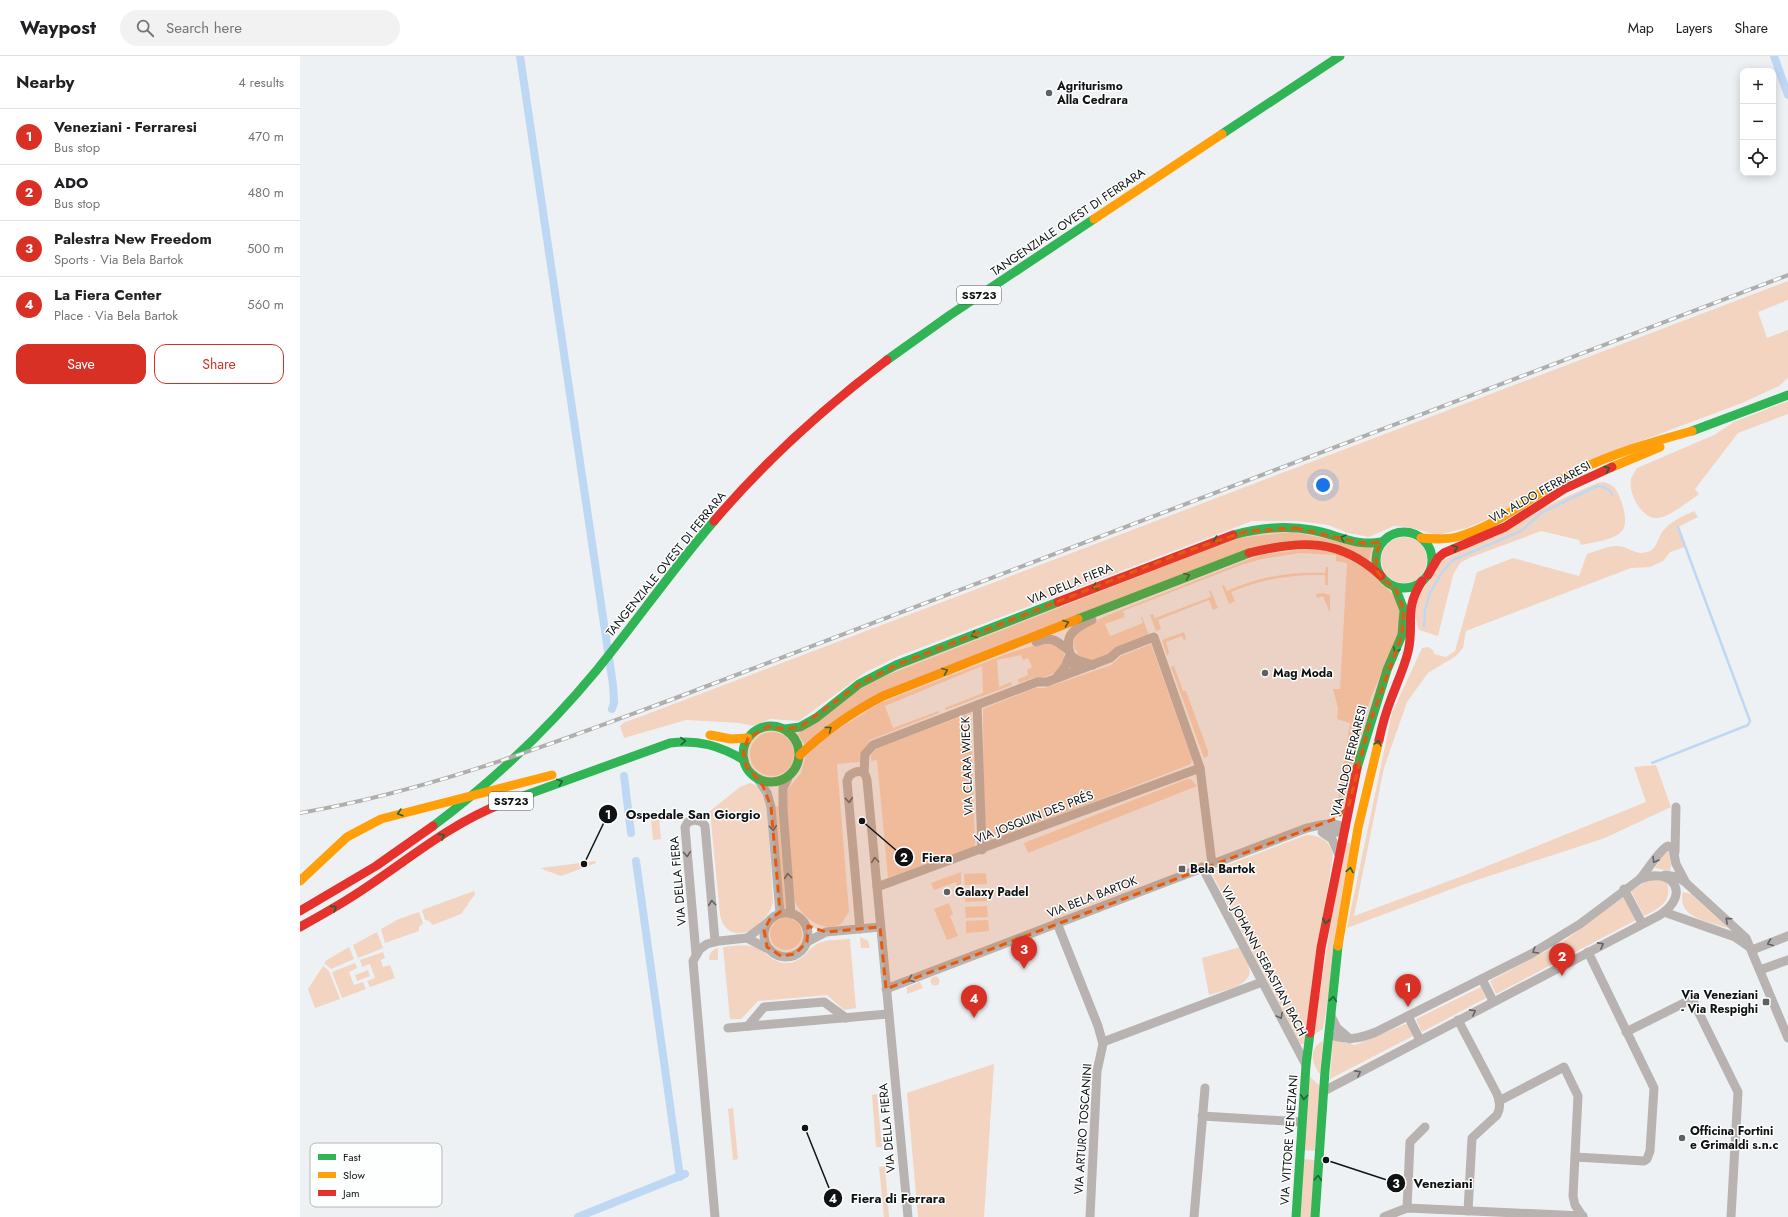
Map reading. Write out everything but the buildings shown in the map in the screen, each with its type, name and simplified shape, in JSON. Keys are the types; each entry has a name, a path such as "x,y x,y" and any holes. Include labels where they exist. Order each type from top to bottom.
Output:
{"main road":[{"name":"TANGENZIALE OVEST DI FERRARA","path":"300,911 360,876 416,838 462,804 546,726 578,692 710,526 741,491 794,438 865,376 938,323 1340,56"},
{"name":"VIA ALDO FERRARESI","path":"1772,401 1788,389"},
{"name":"VIA ALDO FERRARESI","path":"1382,542 1392,534 1400,532 1409,532 1421,538 1439,540 1451,538 1501,518 1551,485 1584,467 1651,442 1693,430 1788,395"},
{"name":"VIA ALDO FERRARESI","path":"1329,1036 1341,925 1358,830 1386,716 1409,649 1409,614 1414,594 1438,558 1444,552 1505,526 1564,489 1588,477 1653,450 1693,430"},
{"name":"VIA DELLA FIERA","path":"748,738 753,732 768,726 785,729 800,727 816,718 859,684 896,665 1225,537 1257,529 1285,527 1313,530 1362,543 1373,544 1382,542"},
{"name":"VIA ALDO FERRARESI","path":"1421,538 1430,548 1432,555 1431,568 1425,578"},
{"path":"1381,576 1375,561 1378,548 1382,542"},
{"path":"748,738 744,745 744,760 749,772 758,779 773,783 788,778 796,768 800,755 830,727 859,709 896,690 1235,558 1256,552 1292,545 1319,545 1340,549 1370,565 1390,585 1395,587 1413,587 1425,578"},
{"name":"VIA ALDO FERRARESI","path":"1309,1044 1321,948 1349,804 1369,726 1387,670 1402,635 1404,610 1395,587"},
{"path":"785,729 796,740 800,755"},
{"path":"700,733 731,739 748,738"},
{"name":"SS723","path":"300,927 353,896 439,837 499,805 670,743 689,741 718,746 744,760"},
{"name":"SS723","path":"300,881 347,837 380,820 562,772"},
{"name":"VIA ALDO FERRARESI","path":"1344,828 1358,830"},
{"path":"1309,1044 1318,1038 1329,1036"},
{"name":"VIA VITTORE VENEZIANI","path":"1318,1078 1329,1036"},
{"name":"VIA VITTORE VENEZIANI","path":"1309,1044 1302,1122 1310,1155 1315,1217"},
{"name":"VIA VITTORE VENEZIANI","path":"1296,1217 1324,1091 1318,1078 1306,1065"}],"street":[{"path":"1055,679 1065,667 1069,653 1069,639 1074,629 1104,614 1118,603"},
{"name":"VIA DELLA FIERA","path":"908,1217 880,927 868,780 864,773 864,757 869,748 873,745 1036,682 1047,682 1093,665 1110,658 1118,651 1154,637 1200,768"},
{"path":"998,649 1017,649 1049,639 1056,641 1077,660 1093,665"},
{"path":"1069,653 1076,671"},
{"name":"VIA CLARA WIECK","path":"977,705 982,850"},
{"path":"1200,768 1212,864"},
{"name":"VIA JOSQUIN DES PRÉS","path":"877,887 982,850 1200,768"},
{"path":"860,928 847,781 848,776 853,772 857,771 864,773"},
{"path":"788,778 783,788 782,809 791,914"},
{"path":"758,779 767,793 771,807 780,914"},
{"name":"VIA BELA BARTOK","path":"1326,828 1349,804"},
{"path":"1676,807 1676,864 1685,882"},
{"name":"VIA DELLA FIERA","path":"715,941 705,826 702,822 695,820 688,822 685,828 696,954 693,968 716,1217"},
{"name":"VIA BELA BARTOK","path":"886,989 1307,828 1326,828 1338,832 1344,828"},
{"path":"1326,828 1339,856"},
{"path":"1640,879 1665,846 1671,847 1675,852"},
{"name":"VIA JOHANN SEBASTIAN BACH","path":"1202,867 1306,1065"},
{"path":"1324,1091 1664,912 1673,902 1677,891 1674,884 1669,879 1656,875"},
{"path":"1329,1036 1359,1039 1376,1032 1531,954 1580,924 1624,889 1640,879 1656,875 1671,876 1685,882 1743,934 1752,950 1788,1038"},
{"path":"1624,889 1642,923"},
{"path":"1664,912 1740,939 1747,943 1752,950"},
{"path":"696,954 704,946 715,941 747,938 776,915 780,914 791,914 826,932"},
{"path":"804,922 808,932 807,942"},
{"path":"767,923 764,935 767,947 770,950"},
{"name":"VIA ARTURO TOSCANINI","path":"1057,923 1103,1042 1097,1071 1090,1217"},
{"path":"747,938 777,955 790,956 800,951 807,942 826,932 880,927"},
{"path":"1752,950 1788,936"},
{"path":"1575,1157 1639,1161 1647,1159 1649,1155 1654,1088 1588,952"},
{"path":"1760,970 1788,960"},
{"path":"1482,979 1493,1001"},
{"path":"1103,1042 1262,982"},
{"path":"1626,1032 1692,999 1738,1092 1731,1217"},
{"path":"748,1026 764,1008 824,1002 846,1018"},
{"path":"728,1028 888,1014"},
{"path":"1331,1016 1337,1028 1352,1039"},
{"path":"1408,1016 1420,1040"},
{"path":"1458,1020 1499,1101 1500,1111 1476,1133 1471,1140 1468,1210"},
{"path":"1499,1101 1564,1067 1578,1096 1570,1216"},
{"path":"1318,1078 1339,1083"},
{"path":"1194,1217 1205,1088"},
{"path":"1202,1116 1302,1122"},
{"path":"1407,1208 1410,1142 1425,1127"},
{"path":"1573,1188 1574,1201 1583,1217"},
{"path":"1384,1217 1407,1208 1583,1217"}],"highlighted area":[{"path":"1295,528 1362,543 1381,542 1376,555 1377,571 1385,581 1395,587 1404,610 1402,635 1369,726 1349,805 1337,818 886,989 880,927 826,932 808,926 807,942 795,954 781,956 767,947 764,930 770,919 780,912 771,807 763,786 746,766 743,752 748,738 768,726 785,729 800,727 859,684 896,665 1184,552 1247,531"}],"shaded area":[{"path":"1788,281 1788,300 1758,312 1767,338 1788,330 1788,378 1779,386 1742,403 1622,448 1488,519 1467,528 1437,535 1408,527 1394,526 1369,537 1348,533 1328,525 1298,521 1252,521 899,656 866,672 799,721 770,719 754,726 739,723 686,720 624,738 620,726 625,722"},
{"path":"1788,401 1788,414 1738,433 1695,489 1699,494 1695,497 1672,513 1662,517 1651,517 1641,510 1634,497 1631,484 1631,478 1637,468 1714,435 1734,422"},
{"path":"1604,482 1615,488 1620,497 1625,516 1622,531 1608,539 1581,545 1579,540 1541,531 1469,558 1460,563 1453,575 1438,636 1419,630 1415,609 1417,601 1440,562 1542,508 1597,483"},
{"path":"1694,511 1698,517 1678,527 1685,547 1670,552 1663,561 1650,567 1631,568 1466,631 1463,648 1456,656 1428,673 1407,702 1384,768 1354,916 1465,875 1646,802 1634,767 1656,765 1671,807 1605,838 1465,884 1347,928 1392,713 1422,648 1428,647 1433,650 1434,654 1446,657 1455,651 1477,572 1513,558 1579,576 1587,554 1613,546 1621,546 1639,553 1650,551 1656,545 1661,534 1668,526"},
{"path":"1293,532 1372,548 1369,560 1272,543 889,690 804,744 798,734 855,692 883,677 1237,538"},
{"path":"1404,537 1417,541 1423,547 1427,560 1423,573 1417,579 1404,583 1391,579 1385,573 1381,560 1385,547 1391,541"},
{"path":"1309,549 1343,555 1373,573 1381,584 1389,590 1399,602 1399,632 1371,697 1359,736 1342,808 1337,807 1350,723 1337,719 1338,708 1333,689 1340,689 1347,563 1336,561 1336,555 1300,553 1262,559 1241,565 1123,611 1125,617 1105,624 1110,636 1143,623 1142,617 1149,635 1116,647 1106,656 1091,661 1085,660 1078,655 1073,644 1074,635 1080,628 1108,615 1260,555"},
{"path":"1326,567 1328,567 1328,585 1325,585 1325,575 1301,575 1277,578 1243,587 1231,592 1235,601 1229,604 1222,586 1224,585 1227,591 1251,582 1275,576 1300,573 1325,573"},
{"path":"1209,591 1211,591 1218,608 1213,610 1209,600 1158,620 1161,629 1156,631 1150,615 1153,614 1155,618 1208,598 1211,596"},
{"path":"1323,593 1330,595 1330,613 1323,596 1317,598 1316,594"},
{"path":"1184,632 1186,638 1184,641 1182,636 1166,642 1169,652 1167,656 1162,640"},
{"path":"1052,642 1062,650 1065,660 1060,669 1051,675 1041,678 1035,677 1019,683 1018,679 1028,675 1027,670 1032,667 1028,658 1023,660 1021,655 997,660 999,687 1011,682 1012,685 946,710 945,708 983,693 982,666 885,706 893,728 938,711 939,713 870,740 862,751 860,762 837,764 849,912 841,924 827,927 813,922 807,917 801,911 794,899 786,807 788,789 801,773 805,758 820,741 880,703 1009,653 1042,643"},
{"path":"1151,644 1192,759 1191,764 999,839 989,841 985,839 983,709 1035,688 1045,688 1111,665 1121,656"},
{"path":"1174,666 1183,691 1186,691 1208,751 1208,756 1204,758 1171,667"},
{"path":"971,713 974,847 888,878 877,760 871,761 871,755 877,748"},
{"path":"772,732 784,736 790,742 794,754 790,766 784,772 772,776 760,772 754,766 750,754 754,742 760,736"},
{"path":"1187,779 1191,779 1197,786 1028,853 1024,843"},
{"path":"750,783 759,788 767,803 773,902 770,911 764,920 756,927 739,933 731,932 724,926 720,915 710,811 740,787"},
{"path":"778,806 786,908 783,908 775,807"},
{"path":"651,819 659,819 661,839 653,840"},
{"path":"1306,835 1316,836 1323,839 1329,845 1333,854 1304,1044 1300,1044 1212,874 1217,869"},
{"path":"1344,841 1353,845 1323,1029 1313,1035"},
{"path":"1666,851 1673,855 1670,871 1655,868"},
{"path":"595,861 596,863 561,876 541,868"},
{"path":"961,872 961,884 957,886 956,882 934,890 931,883"},
{"path":"986,873 987,884 965,885 964,874"},
{"path":"1658,879 1667,883 1668,895 1663,904 1644,916 1631,891 1648,880"},
{"path":"987,890 987,901 965,902 965,891"},
{"path":"474,891 475,894 461,914 433,925 429,921 425,920 422,910"},
{"path":"1683,892 1691,894 1728,928 1696,918 1689,913 1682,901"},
{"path":"1624,897 1636,920 1496,994 1490,981 1561,943"},
{"path":"949,903 953,914 950,916 958,936 947,940 934,909"},
{"path":"987,906 988,917 966,918 965,907"},
{"path":"419,912 423,923 419,927 419,931 385,943 381,929 399,919"},
{"path":"783,918 789,918 799,925 802,934 801,940 795,947 789,950 783,950 773,943 770,937 770,931 777,921"},
{"path":"988,920 989,931 966,933 966,921"},
{"path":"377,932 383,948 358,958 353,945"},
{"path":"860,937 868,941 870,948 861,948"},
{"path":"850,939 856,1008 844,1010 827,995 758,1001 741,1019 730,1019 723,947 740,945 753,946 774,960 781,963 792,963 819,943 830,940"},
{"path":"349,947 354,959 331,969 324,963 327,960"},
{"path":"1240,947 1249,967 1247,979 1236,987 1209,995 1202,958"},
{"path":"718,948 718,960 709,960 711,952"},
{"path":"383,952 385,958 381,960 383,967 390,965 395,978 370,987 367,981 375,978 370,964 362,967 360,960"},
{"path":"355,963 357,968 349,972 354,985 363,982 366,989 342,998 332,972"},
{"path":"323,966 329,971 340,999 315,1008 308,989"},
{"path":"368,970 370,976 357,981 355,975"},
{"path":"935,976 940,981 935,986 930,981"},
{"path":"920,982 923,988 907,994 907,987"},
{"path":"1481,987 1486,998 1422,1032 1416,1019"},
{"path":"1408,1023 1413,1036 1330,1079 1333,1040 1355,1045"},
{"path":"1323,1041 1320,1074 1313,1061 1313,1056 1315,1047"},
{"path":"994,1064 984,1217 918,1217 907,1093"},
{"path":"1309,1076 1320,1086 1315,1151 1303,1150"},
{"path":"877,1094 882,1147 876,1147 872,1095"},
{"path":"733,1108 738,1159 733,1160 728,1109"},
{"path":"1302,1159 1315,1160 1311,1217 1298,1217"},
{"path":"885,1166 889,1217 884,1217 879,1167"}],"waterway":[{"path":"520,56 613,685 614,703 612,709"},
{"path":"1774,56 1788,95"},
{"path":"1424,627 1425,610 1430,593 1442,572 1453,560 1521,531 1541,513 1597,486 1606,488 1612,495"},
{"path":"1652,763 1748,725 1750,721 1678,527"},
{"path":"624,776 631,833"},
{"path":"636,861 680,1177"},
{"path":"578,1217 685,1174"}],"railway":[{"path":"300,813 348,804 443,779 489,765 581,733 1788,275"}],"traffic: fast":[{"path":"1222,134 1340,56"},
{"path":"887,360 950,315 1094,219"},
{"path":"1692,431 1788,395"},
{"path":"433,826 477,791 539,734 559,713 596,671 683,558 714,521"},
{"path":"1233,535 1263,529 1302,528 1363,543 1381,542"},
{"path":"1398,532 1410,532 1420,536 1428,544 1432,554 1432,560 1432,566 1428,576 1420,584 1410,588 1398,588 1388,584 1380,576 1376,566 1376,554 1380,544 1388,536 1398,532"},
{"path":"1078,619 1249,553"},
{"path":"1357,768 1387,670 1402,635 1404,610 1395,587"},
{"path":"785,729 800,727 816,718 859,684 896,665 1058,602"},
{"path":"765,726 777,726 787,730 795,738 799,748 799,754 799,760 795,770 787,778 777,782 765,782 755,778 747,770 743,760 743,748 747,738 755,730 765,726"},
{"path":"501,804 670,743 690,742 717,747 744,760"},
{"path":"1315,1217 1325,1071 1338,946"},
{"path":"1296,1217 1306,1065 1310,1033"}],"traffic: slow":[{"path":"1094,219 1222,134"},
{"path":"1421,538 1448,539 1473,532 1503,517 1577,471 1633,448 1692,431"},
{"path":"1612,467 1660,447"},
{"path":"800,755 839,722 883,696 1078,619"},
{"path":"710,735 731,739 748,738"},
{"path":"1338,946 1358,828 1379,740"},
{"path":"300,881 347,837 381,819 552,775"}],"traffic: jam":[{"path":"714,521 754,477 796,436 818,416 887,360"},
{"path":"1428,575 1438,558 1444,553 1505,527 1564,489 1612,467"},
{"path":"1058,602 1233,535"},
{"path":"1249,553 1286,546 1319,545 1350,555 1366,564 1381,576"},
{"path":"1379,740 1387,709 1408,652 1410,642 1411,609 1416,591 1422,581"},
{"path":"1310,1033 1321,948 1357,768"},
{"path":"300,927 353,896 443,834 501,804"},
{"path":"300,911 376,866 433,826"}],"place":[{"name":"Agriturismo Alla Cedrara","path":"1049,93"},
{"name":"Mag Moda","path":"1265,673"},
{"name":"Fiera","path":"862,821"},
{"name":"Ospedale San Giorgio","path":"584,864"},
{"name":"Bela Bartok","path":"1182,869"},
{"name":"Galaxy Padel","path":"947,892"},
{"name":"Palestra New Freedom","path":"1024,969"},
{"name":"ADO","path":"1562,976"},
{"name":"Via Veneziani - Via Respighi","path":"1766,1002"},
{"name":"Veneziani - Ferraresi","path":"1408,1007"},
{"name":"La Fiera Center","path":"974,1018"},
{"name":"Fiera di Ferrara","path":"805,1128"},
{"name":"Officina Fortini e Grimaldi s.n.c","path":"1682,1138"},
{"name":"Veneziani","path":"1326,1160"}]}
